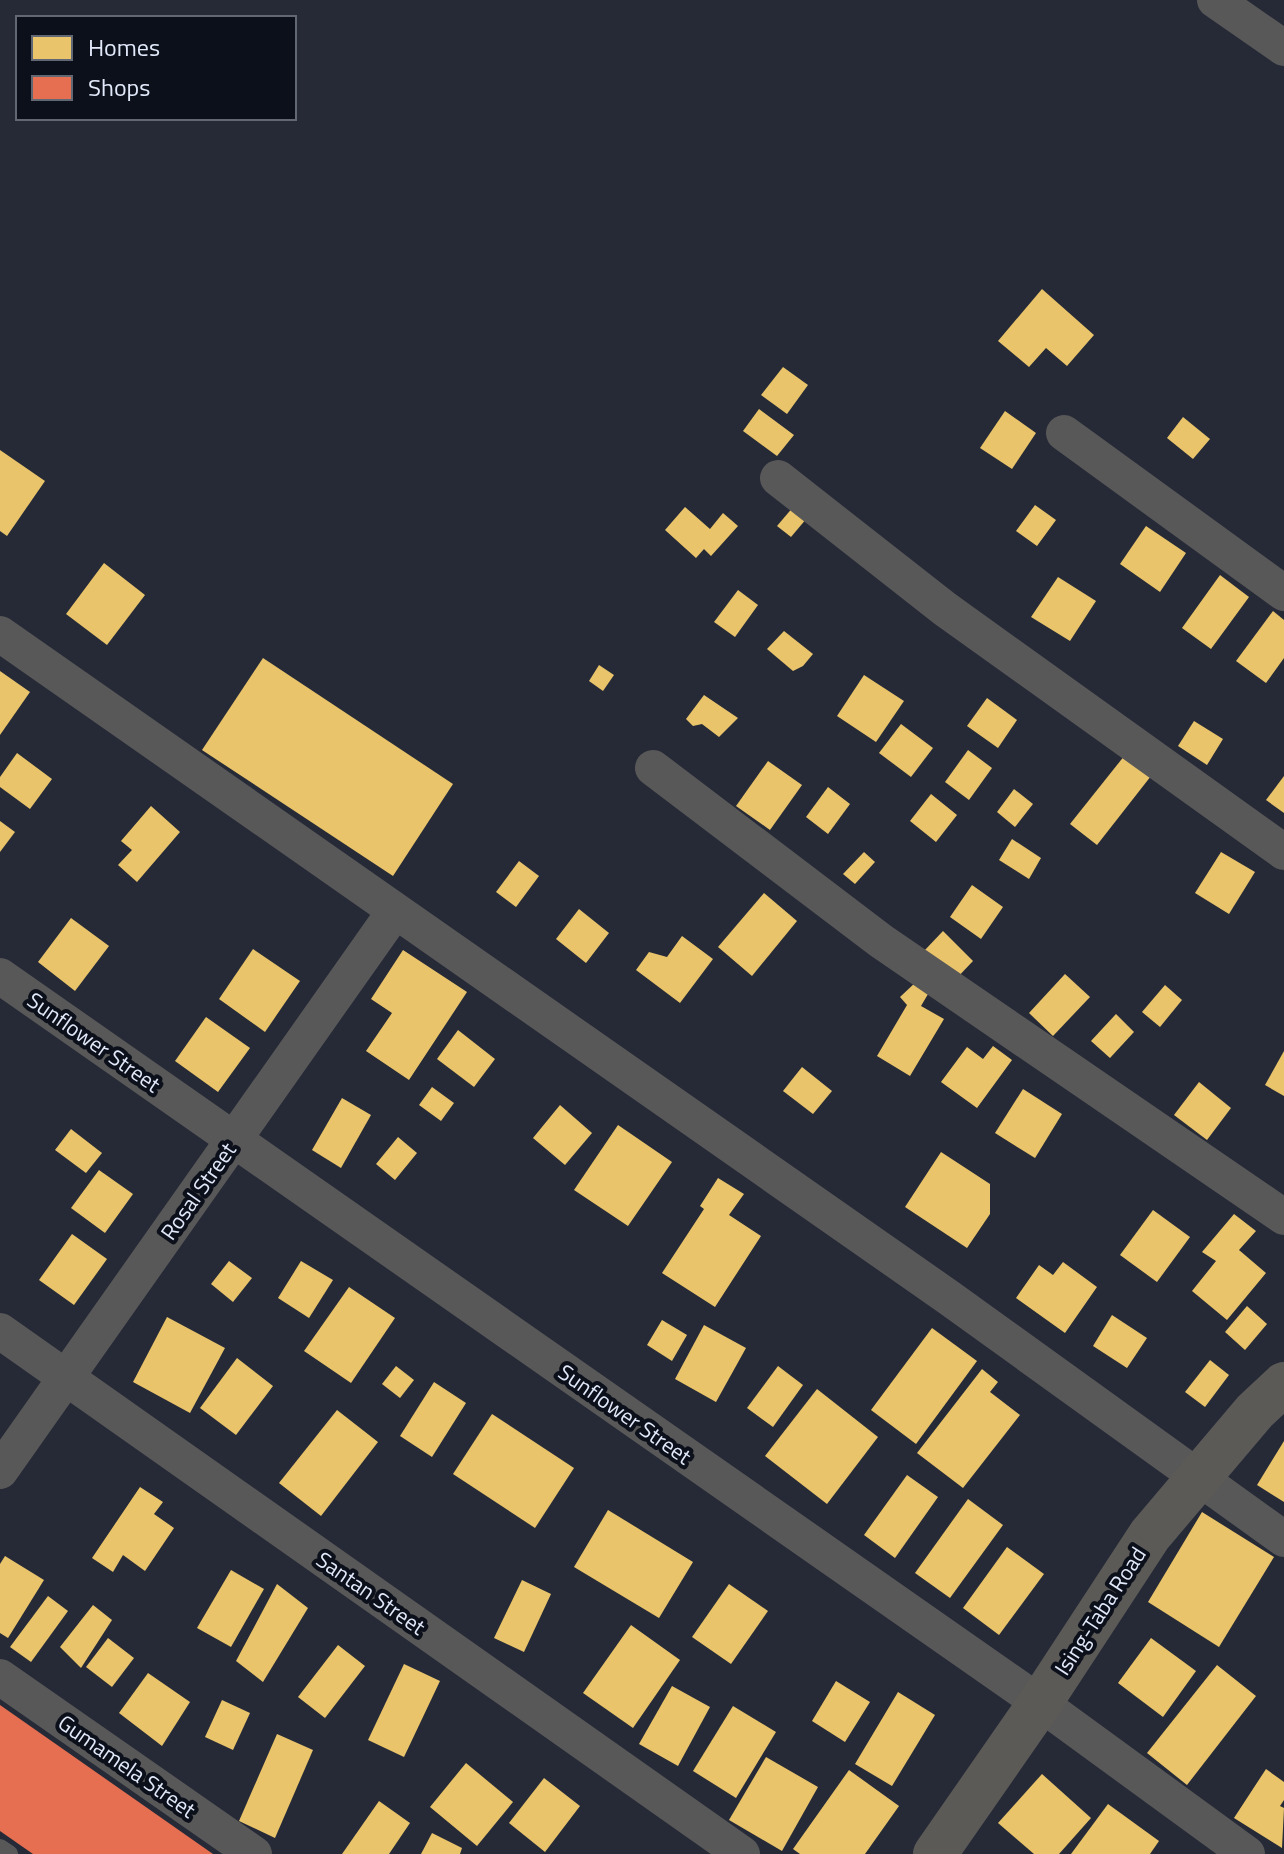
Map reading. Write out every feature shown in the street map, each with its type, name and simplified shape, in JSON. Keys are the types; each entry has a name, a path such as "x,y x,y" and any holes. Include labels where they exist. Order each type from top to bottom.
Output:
{"street":[{"path":"1215,0 1284,48"},
{"path":"1064,433 1284,593"},
{"path":"778,478 945,609 1284,852"},
{"path":"0,634 948,1297 1284,1539"},
{"path":"653,768 881,941 1284,1217"},
{"name":"Rosal Street","path":"0,1471 395,911"},
{"name":"Sunflower Street","path":"0,976 1040,1703 1247,1854"},
{"name":"Santan Street","path":"0,1331 742,1854"},
{"name":"Ising-Taba Road","path":"935,1854 1040,1703 1150,1535 1196,1477 1255,1411 1284,1384"},
{"name":"Gumamela Street","path":"0,1677 254,1854"}],"lane":[{"path":"0,1848 9,1854"}],"building: Homes":[{"path":"1042,289 1094,335 1067,366 1046,348 1029,367 998,341"},
{"path":"783,367 808,385 787,414 761,395"},
{"path":"759,409 794,435 777,456 743,431"},
{"path":"1005,411 1036,433 1012,469 980,448"},
{"path":"1183,417 1210,439 1193,459 1167,438"},
{"path":"0,450 45,481 7,536 0,531"},
{"path":"1035,505 1056,520 1037,546 1016,531"},
{"path":"794,506 807,518 791,537 777,526"},
{"path":"685,507 710,529 723,513 738,526 711,556 704,549 696,558 665,530"},
{"path":"1146,526 1186,553 1160,592 1120,564"},
{"path":"104,563 145,595 107,645 66,614"},
{"path":"1220,575 1249,597 1211,649 1182,628"},
{"path":"1058,577 1096,601 1070,641 1031,617"},
{"path":"738,590 758,605 735,637 714,622"},
{"path":"1273,611 1284,620 1284,658 1266,683 1236,661"},
{"path":"784,631 813,654 803,666 793,671 767,649"},
{"path":"263,658 453,784 393,876 202,750"},
{"path":"599,665 614,675 603,691 589,681"},
{"path":"0,671 30,692 0,735"},
{"path":"864,675 904,701 876,742 837,716"},
{"path":"704,695 738,718 719,737 702,724 693,726 686,719"},
{"path":"987,698 1017,720 998,748 967,726"},
{"path":"1194,721 1223,739 1207,765 1178,746"},
{"path":"901,724 933,748 911,777 879,753"},
{"path":"968,750 992,768 969,800 945,782"},
{"path":"17,753 52,779 30,809 0,787 0,777"},
{"path":"1125,755 1151,776 1097,845 1070,824"},
{"path":"768,761 802,785 770,830 736,806"},
{"path":"1284,776 1284,813 1266,800"},
{"path":"828,787 850,804 828,834 806,817"},
{"path":"1014,789 1033,804 1015,827 997,812"},
{"path":"931,794 957,815 936,842 910,821"},
{"path":"151,806 180,832 137,882 118,865 132,850 121,841"},
{"path":"0,821 15,832 0,852"},
{"path":"1012,839 1041,858 1029,879 999,860"},
{"path":"864,852 875,862 855,884 843,874"},
{"path":"1221,852 1255,872 1229,914 1195,893"},
{"path":"519,861 539,876 516,907 496,892"},
{"path":"972,885 1003,907 981,939 950,917"},
{"path":"764,893 797,921 752,976 718,947"},
{"path":"579,909 609,933 586,963 556,939"},
{"path":"71,918 109,946 75,991 38,962"},
{"path":"943,931 973,961 954,981 924,951"},
{"path":"682,936 713,959 680,1003 636,970 649,952 667,957"},
{"path":"253,949 300,981 265,1032 219,999"},
{"path":"403,950 467,992 409,1080 366,1051 392,1013 371,999"},
{"path":"1065,974 1090,997 1053,1036 1029,1013"},
{"path":"917,981 931,989 921,1006 944,1019 910,1076 877,1056 907,1005 900,997"},
{"path":"1165,985 1182,1000 1160,1027 1142,1012"},
{"path":"1116,1014 1134,1032 1110,1058 1091,1041"},
{"path":"206,1017 250,1048 218,1092 175,1061"},
{"path":"458,1030 495,1059 474,1087 437,1059"},
{"path":"993,1046 1012,1060 977,1108 941,1082 967,1047 983,1059"},
{"path":"1284,1051 1284,1096 1265,1085"},
{"path":"802,1067 832,1091 813,1114 783,1091"},
{"path":"1199,1082 1231,1108 1207,1140 1174,1115"},
{"path":"432,1087 454,1103 441,1121 419,1105"},
{"path":"1023,1089 1062,1114 1035,1158 995,1133"},
{"path":"342,1098 371,1115 341,1168 312,1150"},
{"path":"560,1105 592,1133 565,1165 533,1138"},
{"path":"618,1125 672,1162 628,1226 574,1190"},
{"path":"71,1129 102,1153 86,1173 55,1150"},
{"path":"398,1137 417,1153 395,1180 376,1164"},
{"path":"941,1152 990,1184 990,1214 967,1248 905,1207"},
{"path":"99,1170 133,1194 105,1233 71,1208"},
{"path":"718,1178 744,1194 729,1215 761,1236 715,1307 662,1273 704,1209 700,1206"},
{"path":"1153,1210 1190,1237 1157,1282 1120,1255"},
{"path":"1234,1214 1256,1231 1239,1250 1266,1273 1227,1320 1192,1291 1216,1261 1202,1252"},
{"path":"72,1234 107,1259 74,1305 39,1280"},
{"path":"229,1261 252,1278 233,1302 211,1284"},
{"path":"301,1261 333,1280 309,1318 278,1298"},
{"path":"1063,1262 1097,1287 1065,1333 1016,1298 1039,1265 1053,1275"},
{"path":"349,1287 395,1318 351,1383 304,1351"},
{"path":"1247,1306 1267,1324 1245,1350 1225,1332"},
{"path":"1112,1315 1147,1338 1127,1368 1093,1346"},
{"path":"167,1317 225,1348 190,1413 133,1382"},
{"path":"662,1320 687,1335 672,1361 647,1345"},
{"path":"704,1325 746,1348 716,1402 675,1379"},
{"path":"932,1328 977,1361 916,1444 871,1410"},
{"path":"237,1358 273,1386 236,1435 200,1408"},
{"path":"1210,1360 1229,1375 1205,1407 1185,1392"},
{"path":"396,1366 414,1380 400,1398 382,1384"},
{"path":"778,1366 803,1385 773,1427 747,1408"},
{"path":"982,1369 998,1382 990,1392 1020,1415 963,1488 917,1453"},
{"path":"434,1382 466,1403 432,1457 400,1436"},
{"path":"817,1389 878,1437 827,1504 765,1456"},
{"path":"337,1410 378,1442 321,1516 279,1483"},
{"path":"492,1414 574,1468 535,1528 453,1474"},
{"path":"1284,1441 1284,1502 1257,1485"},
{"path":"907,1475 938,1497 895,1558 864,1535"},
{"path":"140,1487 163,1502 154,1514 174,1528 145,1571 123,1555 113,1572 92,1558"},
{"path":"968,1499 1003,1525 950,1598 915,1573"},
{"path":"608,1510 693,1562 659,1618 574,1567"},
{"path":"1202,1512 1274,1557 1219,1647 1148,1602"},
{"path":"1007,1547 1044,1574 999,1635 963,1608"},
{"path":"5,1556 44,1580 8,1638 0,1633 0,1564"},
{"path":"231,1570 264,1589 231,1647 197,1628"},
{"path":"522,1580 551,1594 524,1652 494,1638"},
{"path":"277,1584 308,1608 263,1682 236,1661"},
{"path":"729,1584 768,1611 731,1664 692,1637"},
{"path":"48,1596 68,1611 31,1662 10,1647"},
{"path":"93,1605 112,1620 81,1668 60,1647"},
{"path":"631,1625 680,1660 633,1728 583,1693"},
{"path":"108,1638 134,1658 112,1687 86,1667"},
{"path":"1151,1638 1196,1671 1163,1717 1118,1683"},
{"path":"338,1645 365,1666 325,1718 298,1697"},
{"path":"404,1664 440,1681 404,1757 368,1740"},
{"path":"1217,1665 1256,1696 1187,1785 1147,1753"},
{"path":"148,1673 190,1702 162,1746 119,1713"},
{"path":"836,1681 870,1702 845,1742 812,1721"},
{"path":"672,1686 710,1707 678,1766 639,1744"},
{"path":"898,1692 935,1715 892,1786 855,1764"},
{"path":"222,1700 250,1713 233,1750 205,1737"},
{"path":"733,1706 776,1732 736,1798 693,1771"},
{"path":"277,1734 313,1750 275,1838 239,1821"},
{"path":"766,1757 818,1787 782,1851 729,1820"},
{"path":"466,1763 513,1802 477,1846 430,1807"},
{"path":"1266,1769 1284,1782 1284,1800 1280,1806 1284,1808 1282,1848 1234,1818"},
{"path":"849,1770 899,1806 865,1854 800,1854 793,1849"},
{"path":"1042,1774 1091,1818 1059,1854 1034,1854 998,1823"},
{"path":"544,1778 580,1806 545,1852 509,1823"},
{"path":"379,1801 410,1823 389,1854 342,1854"},
{"path":"1108,1804 1159,1841 1150,1854 1071,1854"},
{"path":"432,1833 462,1848 460,1854 421,1854"}],"building: Shops":[{"path":"0,1705 213,1854 33,1854 0,1831"}]}
